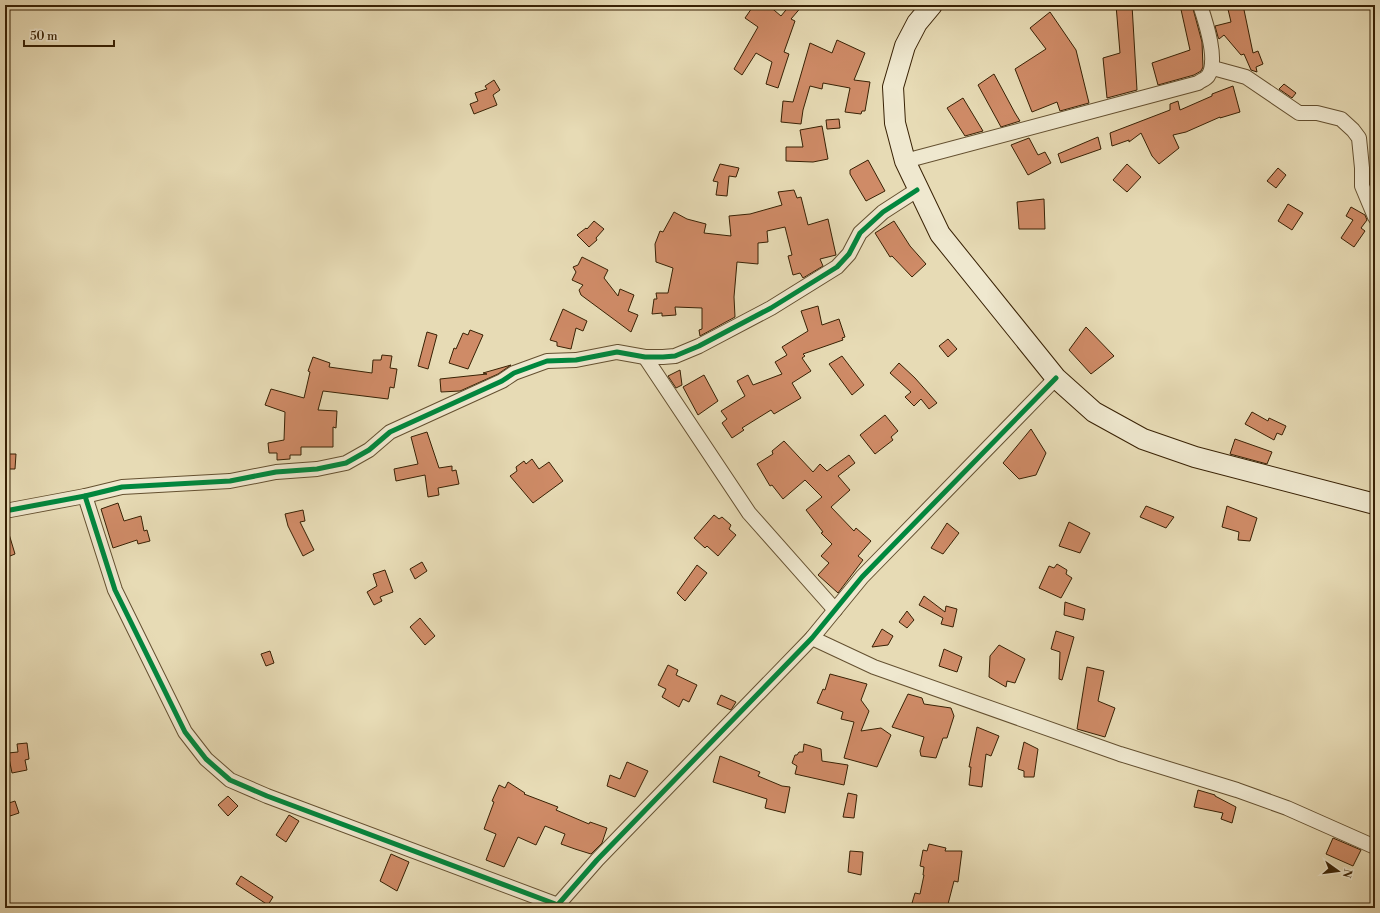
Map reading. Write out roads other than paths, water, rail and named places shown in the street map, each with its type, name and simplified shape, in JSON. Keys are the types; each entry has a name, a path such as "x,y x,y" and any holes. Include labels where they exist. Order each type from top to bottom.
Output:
{"main road":[{"path":"932,5 917,23 905,46 893,87 895,123 905,161 917,190 940,234 1056,378 1094,412 1143,439 1194,457 1375,504"}],"street":[{"path":"1200,5 1210,40 1213,68 1246,76 1300,113 1317,113 1341,119 1353,130 1359,138 1362,186 1375,217"},
{"path":"905,161 1198,83 1208,76 1212,63"},
{"path":"5,511 85,496 122,487 230,481 276,472 318,469 346,462 369,450 390,432 502,381 514,373 547,361 576,360 617,352 645,357 675,356 700,346 771,308 837,267 849,254 860,233 883,212 917,190"},
{"path":"645,357 749,512 835,610"},
{"path":"85,496 115,590 185,732 206,759 230,780 267,796 556,906 597,860 812,638 862,577 1056,378"},
{"path":"812,638 874,667 1120,754 1245,792 1287,808 1375,847"}]}
